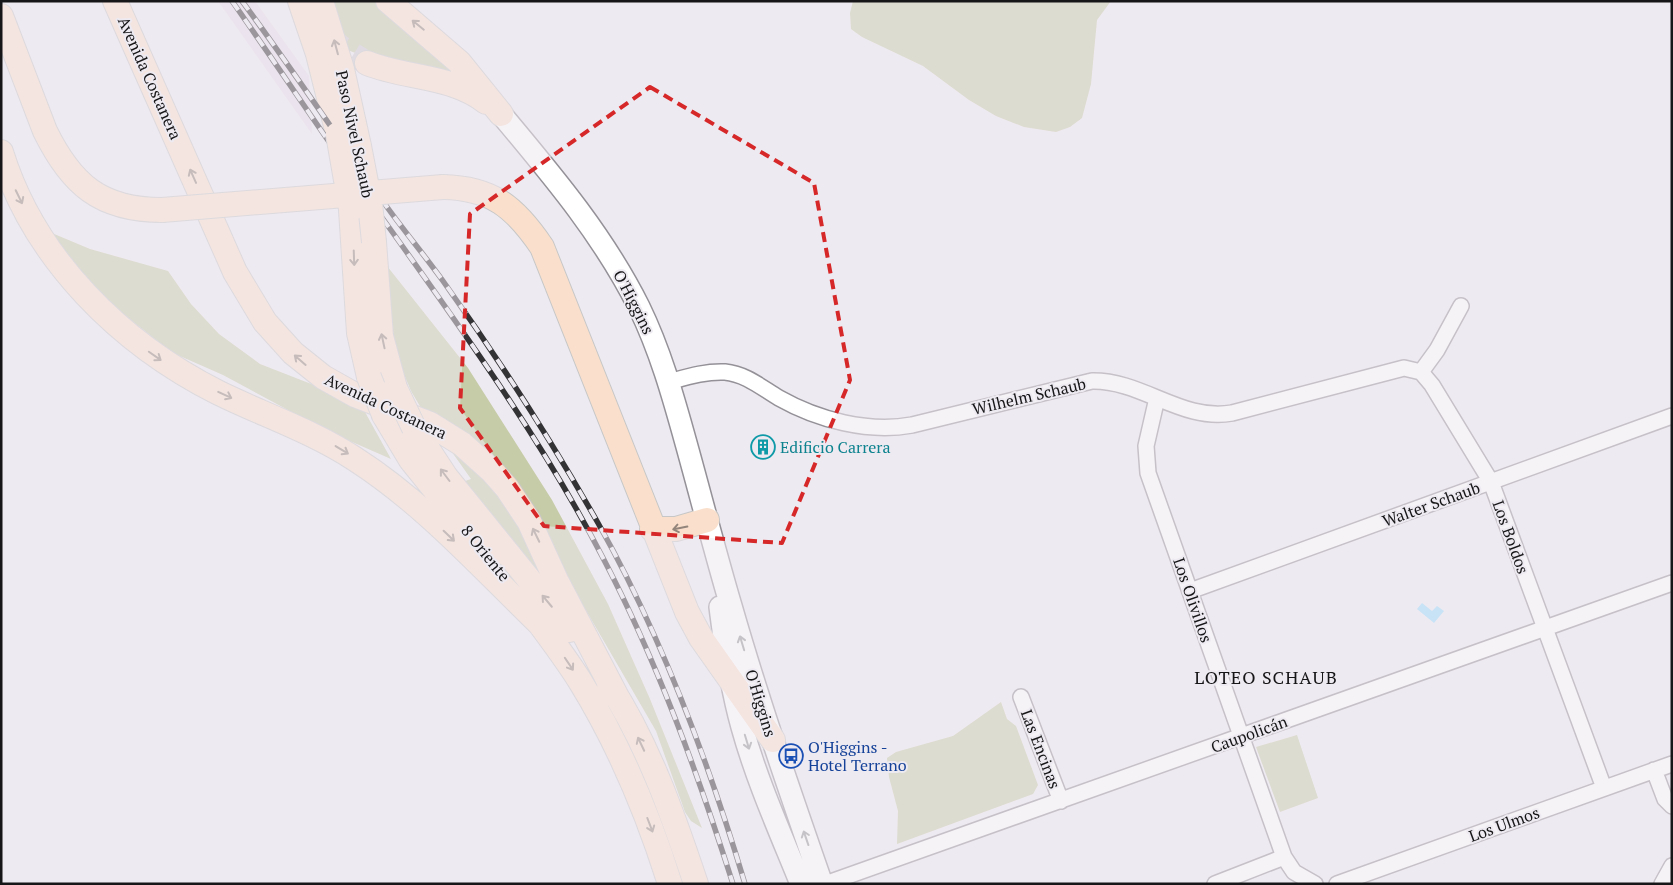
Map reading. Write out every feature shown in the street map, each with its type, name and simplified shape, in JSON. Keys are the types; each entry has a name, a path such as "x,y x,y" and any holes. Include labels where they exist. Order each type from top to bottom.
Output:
{"main road":[{"path":"10,1 24,80"},
{"name":"Avenida Costanera","path":"115,1 236,272 265,322 293,353 323,377 356,395 430,424 462,444 508,488 529,521 556,580 617,697"},
{"name":"Paso Nivel Schaub","path":"300,1 314,39 338,134 351,210"},
{"name":"Paso Nivel Schaub","path":"321,1 342,69 359,146 370,203 376,269"},
{"path":"388,1 447,50 472,76 501,114"},
{"path":"1,16 24,80 54,149 81,184 112,203 134,209 162,210 442,187 473,189 494,198 523,221 542,247 652,529 694,626 773,740"},
{"path":"426,78 441,66 447,50"},
{"path":"367,63 406,74 458,85 476,95 501,114"},
{"name":"O'Higgins","path":"501,114 568,194 608,252 647,325 669,382 730,605 773,740 824,884"},
{"path":"1,152 13,184 42,238 82,289 130,336 156,356 198,382 315,436 371,469 427,514 541,625"},
{"name":"8 Oriente","path":"351,210 359,333 369,377 384,415 411,460 541,625 568,663 603,722 645,811 670,884"},
{"name":"8 Oriente","path":"376,269 381,336 395,388 414,428 446,477 578,640 617,697 662,789 696,884"},
{"path":"652,529 676,529 707,520"},
{"name":"O'Higgins","path":"707,520 731,682 748,748 801,884"}],"street":[{"path":"1420,372 1437,350 1462,306"},
{"name":"Wilhelm Schaub","path":"669,382 689,376 726,372 748,379 785,401 810,412 852,424 884,429 912,425 1092,381 1115,382 1202,415 1222,415 1404,368 1420,372"},
{"name":"Los Boldos","path":"1420,372 1432,384 1491,482 1604,788"},
{"name":"Los Olivillos","path":"1157,398 1147,441 1147,465 1284,857"},
{"name":"Walter Schaub","path":"1190,591 1672,416"},
{"name":"Caupolicán","path":"824,884 1672,583"},
{"name":"Las Encinas","path":"1021,697 1061,801"},
{"path":"1666,769 1666,799 1672,806"},
{"name":"Los Ulmos","path":"1337,884 1604,788 1666,769"},
{"path":"1215,884 1284,857 1294,872 1315,884"},
{"path":"1662,884 1672,866"}],"highlighted area":[{"path":"650,87 814,183 850,380 782,543 544,526 460,408 470,214"}],"shaded area":[{"path":"218,1 255,1 309,76 312,134"}],"green space":[{"path":"329,1 377,1 465,79 377,61 342,48"},
{"path":"853,1 1111,1 1097,20 1091,84 1082,118 1070,127 1056,132 1024,127 996,116 969,100 923,66 862,37 851,29 850,13"},
{"path":"47,231 90,249 168,271 191,304 219,334 260,364 360,403 391,459 327,431 223,375 173,353 99,295"},
{"path":"387,266 468,368 552,500 608,604 650,699 702,828 691,821 685,812 656,731 573,588 547,531 516,481 495,457 454,427 421,408 411,391 387,334"},
{"path":"447,445 479,471 510,506 548,585 459,483 471,479"},
{"path":"1001,702 1007,719 1016,726 1038,785 1033,794 897,844 898,811 889,777 887,758 896,752 953,736"},
{"path":"1297,735 1318,798 1280,812 1256,747"}],"water":[{"path":"1422,603 1432,611 1437,606 1444,611 1434,623 1417,609"}],"tunnel":[{"path":"324,34 342,48 367,63"}],"railway":[{"path":"232,1 352,176 449,311 529,431 579,514 622,596 658,676 690,758 733,884"},
{"path":"242,1 387,207 443,281 484,340 543,430 598,523 642,609 681,699 731,837 745,884"}],"place":[{"name":"Edificio Carrera","path":"763,447"},
{"name":"O'Higgins - Hotel Terrano","path":"791,756"}],"district":[{"name":"LOTEO SCHAUB","path":"1266,678"}]}
